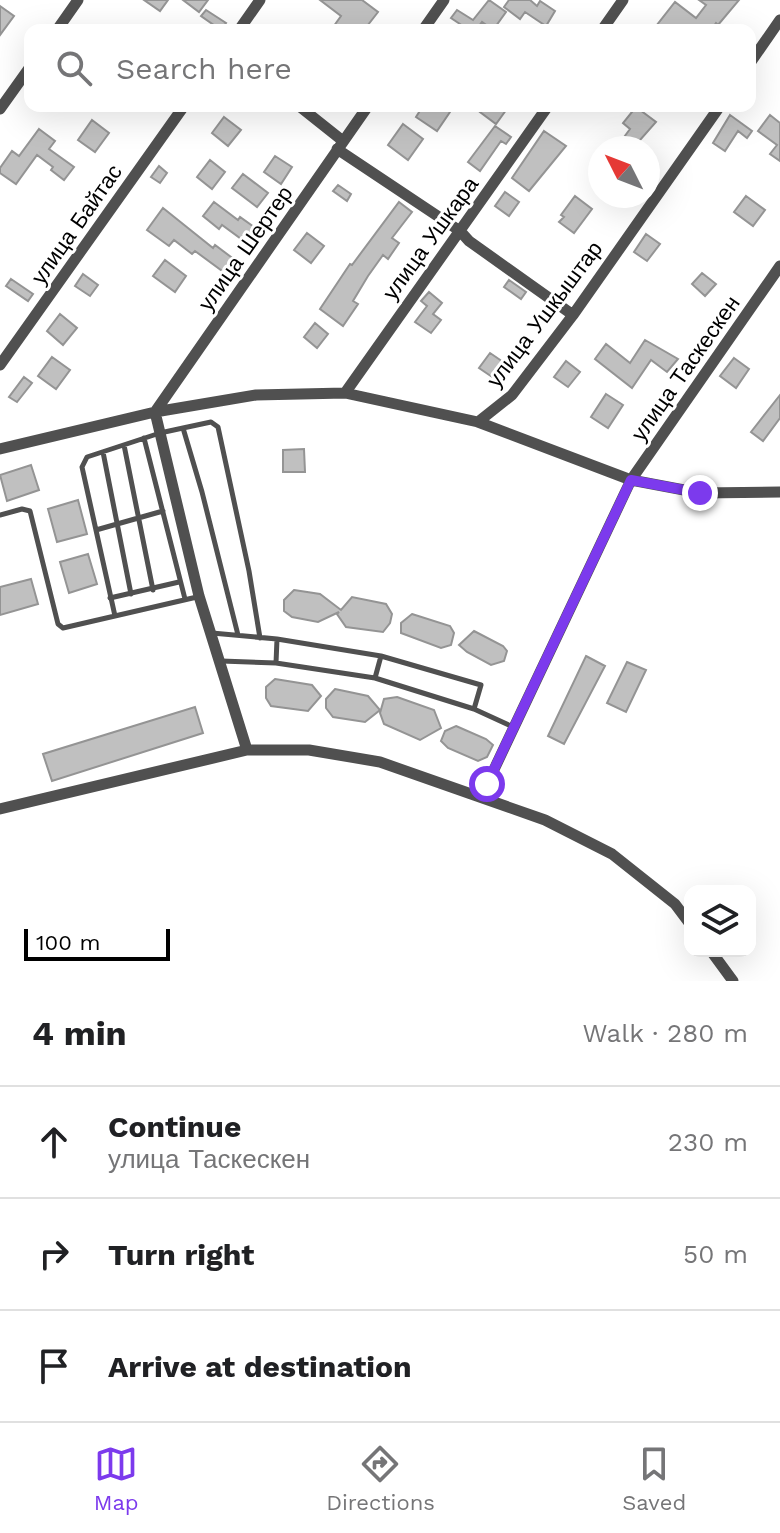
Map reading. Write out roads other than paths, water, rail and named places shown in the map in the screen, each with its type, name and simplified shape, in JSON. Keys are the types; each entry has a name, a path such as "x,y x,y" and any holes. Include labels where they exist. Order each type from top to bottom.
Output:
{"street":[{"path":"61,24 78,0"},
{"path":"243,24 260,0"},
{"path":"427,24 444,0"},
{"path":"606,24 623,0"},
{"path":"756,54 780,20"},
{"path":"0,109 24,75"},
{"name":"улица Байтас","path":"0,365 180,112"},
{"path":"305,112 340,145 573,315"},
{"name":"улица Шертер","path":"155,412 364,112"},
{"name":"улица Ушкара","path":"345,393 544,112"},
{"name":"улица Ушкыштар","path":"478,422 512,395 573,315 716,112"},
{"name":"улица Таскескен","path":"481,797 631,480 780,266"},
{"path":"0,449 155,412 256,395 345,393 478,422 631,480 700,493 780,492"},
{"path":"155,412 199,596 247,750"},
{"path":"0,809 247,750 309,750 380,762 545,820 612,854 675,904 684,916"},
{"path":"715,957 733,981"}],"lane":[{"path":"115,616 82,467 87,457 160,433 211,422 218,427 260,638"},
{"path":"183,428 238,635"},
{"path":"144,438 185,599"},
{"path":"124,445 153,590"},
{"path":"103,452 131,594"},
{"path":"0,515 22,509 30,511 58,624 63,628 199,596"},
{"path":"96,530 163,511"},
{"path":"110,598 179,582"},
{"path":"210,633 277,639 381,656 481,685 474,709"},
{"path":"276,663 277,639"},
{"path":"375,678 381,656"},
{"path":"218,661 276,663 375,678 474,709 513,727"}]}
